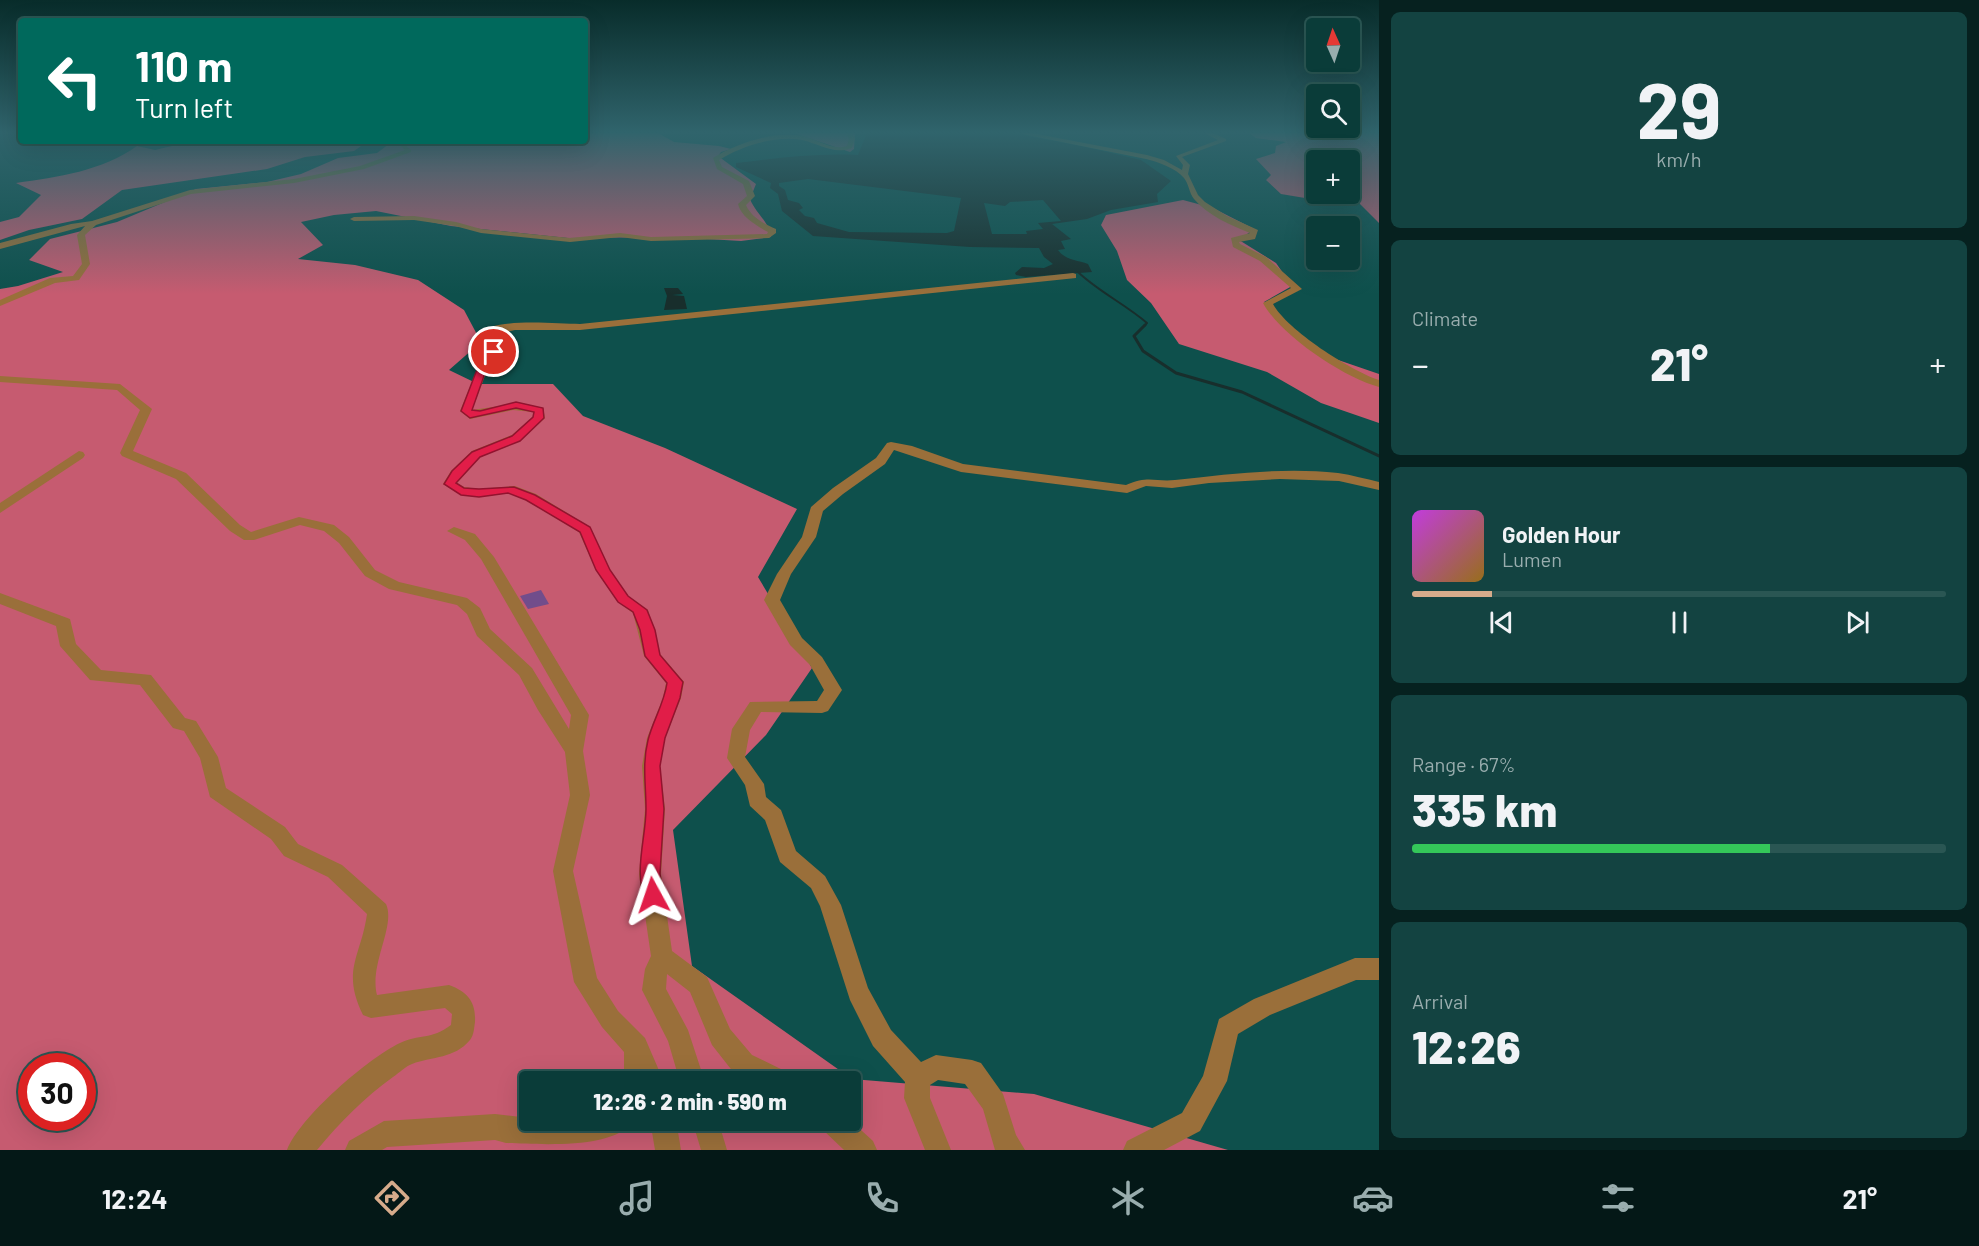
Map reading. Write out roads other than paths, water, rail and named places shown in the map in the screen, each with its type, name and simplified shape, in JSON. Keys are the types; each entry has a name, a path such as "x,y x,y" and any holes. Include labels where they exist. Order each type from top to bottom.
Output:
{"street":[{"path":"0,246 71,226 93,223 190,192 240,187"},
{"path":"354,219 414,218 456,224 481,231 541,238 581,239 620,235 651,239 770,236 774,234 742,209 742,204 751,196 747,187"},
{"path":"1192,187 1198,198 1209,209 1255,232 1252,237 1234,240 1236,244 1263,259 1297,289 1268,303 1275,316 1286,328 1302,337 1342,369 1359,378 1379,384"},
{"path":"0,303 53,280 76,278 86,264 81,235 93,223"},
{"path":"690,1071 679,1038 654,990 656,969 662,956 650,874 655,809 651,766 656,738 672,698 675,682 652,656 640,610 623,599 603,570 585,530 531,497 510,489 479,493 461,492 450,484 456,474 476,454 516,438 539,418 539,410 523,406 499,408 470,415 466,411 481,372 493,357 494,352 482,346 479,341 481,334 488,330 503,328 580,327 1073,276"},
{"path":"0,380 120,387 146,409 126,453 181,476 235,528 249,537 299,521 329,528 344,540 370,573 394,586 462,601 474,612 483,632 526,672 544,706 574,751"},
{"path":"938,1150 917,1098 918,1078 882,1038 858,992 830,905 818,882 787,856 774,816 757,801 754,784 736,758 741,729 756,706 822,707 833,690 816,661 796,641 772,600 784,573 807,544 816,526 816,510 838,490 881,461 891,446 908,449 961,468 1127,489 1144,482 1172,484 1209,479 1280,475 1339,477 1379,486"},
{"path":"0,509 79,456"},
{"path":"454,531 470,537 487,557 580,715 574,751 580,795 563,871 586,982 610,1019 636,1047 647,1071"},
{"path":"0,598 64,623 68,646 96,676 145,679 179,723 190,726 208,757 217,792 278,833 291,850 335,871 378,911 378,928 363,964 365,998 371,1007 449,996 464,1009 462,1031 443,1046 406,1053 368,1080 332,1112 300,1150"},
{"path":"662,956 699,985 721,1037 743,1064 757,1071"},
{"path":"1136,1150 1191,1122 1214,1082 1228,1027 1262,1007 1354,969 1379,969"},
{"path":"636,1047 636,1071"},
{"path":"918,1078 936,1066 972,1072 994,1103 1005,1142 1012,1150"},
{"path":"358,1150 384,1134 495,1128 519,1131"},
{"path":"531,1131 582,1133 597,1131"},
{"path":"665,1131 668,1150"},
{"path":"708,1131 714,1150"},
{"path":"843,1131 864,1150"}],"water":[{"path":"780,187 785,190 788,200 799,203 803,208 799,210 805,216 814,218 817,223 849,232 947,233 954,231 961,198 870,187 1165,187 1157,194 1158,202 1111,210 1087,219 1052,224 1071,239 1061,241 1065,249 1058,250 1068,258 1088,264 1092,272 1026,277 1015,273 1022,267 1044,268 1053,264 1044,257 1039,248 970,247 813,236 782,211 778,194 770,188","holes":["1043,200 1061,221 1038,223 1043,229 1026,231 1027,234 992,234 984,203 1005,206 1010,202"]},
{"path":"664,288 678,288 683,294 672,295 684,296 687,309 664,310 667,296"}],"waterway":[{"path":"1078,272 1147,323 1134,336 1143,351 1176,373 1242,392 1379,456"}]}
